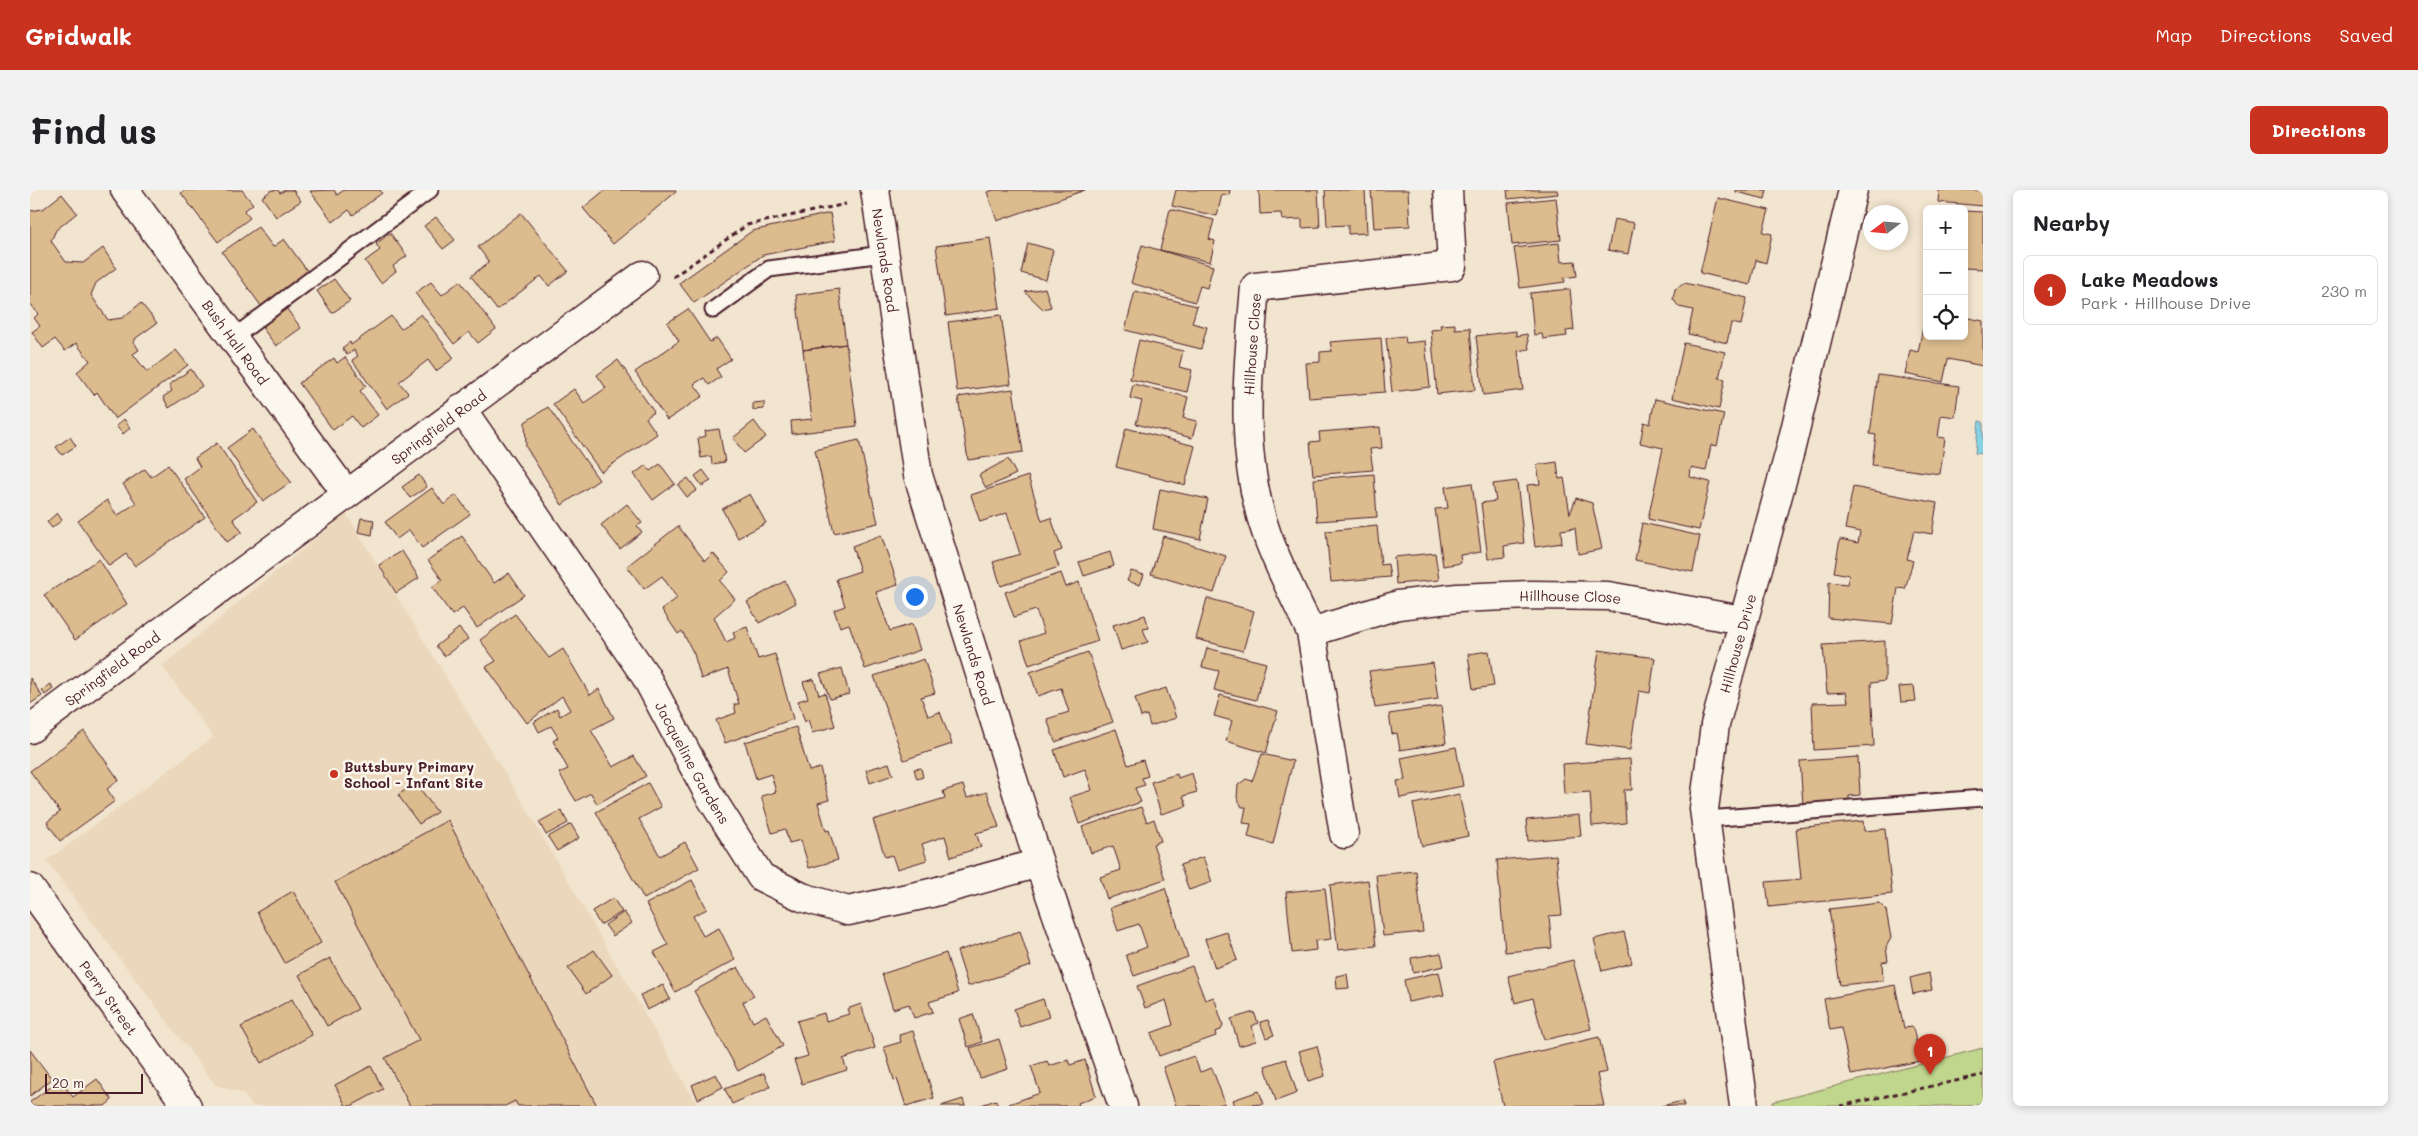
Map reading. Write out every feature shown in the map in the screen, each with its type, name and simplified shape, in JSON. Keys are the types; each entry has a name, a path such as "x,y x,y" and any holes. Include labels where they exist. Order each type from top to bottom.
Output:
{"street":[{"name":"Bush Hall Road","path":"126,190 346,493"},
{"name":"Hillhouse Close","path":"1344,834 1311,632 1267,535 1248,456 1247,376 1255,287 1452,266 1448,190"},
{"name":"Hillhouse Drive","path":"1744,1106 1704,808 1715,725 1742,620 1790,451 1853,190"},
{"name":"Newlands Road","path":"875,194 918,475 1039,863 1123,1106"},
{"name":"Springfield Road","path":"30,729 643,274"},
{"name":"Jacqueline Gardens","path":"460,408 645,675 708,794 761,877 802,898 848,911 932,893 1039,863"},
{"name":"Hillhouse Close","path":"1311,632 1398,605 1457,598 1531,595 1608,596 1742,620"},
{"name":"Perry Street","path":"30,888 187,1106"}],"lane":[{"path":"234,337 430,190"},
{"path":"713,310 769,269 884,254"},
{"path":"1706,819 1983,798"}],"path":[{"path":"643,274 673,277 746,225 875,194"},
{"path":"1840,1106 1983,1075"}],"shaded area":[{"name":"Buttsbury Primary School - Infant Site","path":"346,513 528,811 698,1106 252,1106 243,1094 215,1085 46,861 213,737 162,666"}],"green space":[{"path":"1983,1048 1983,1102 1969,1106 1773,1106 1773,1102"}],"water":[{"path":"1979,421 1983,422 1983,454 1975,453"}],"building":[{"path":"185,190 242,190 253,204 244,211 250,218 218,242 181,193"},
{"path":"272,190 278,190 280,193 285,190 293,190 301,201 276,217 262,197"},
{"path":"334,190 337,195 344,190 380,190 382,193 353,215 349,210 333,222 310,191"},
{"path":"605,190 675,190 676,192 613,244 583,208"},
{"path":"994,190 1085,190 997,221 987,192"},
{"path":"1176,190 1230,190 1229,196 1222,194 1217,216 1172,206"},
{"path":"1259,190 1318,190 1320,227 1302,228 1302,219 1282,220 1281,213 1260,214"},
{"path":"1325,190 1365,190 1367,233 1348,234 1348,225 1327,226"},
{"path":"1371,190 1408,190 1410,226 1374,228"},
{"path":"1507,190 1557,190 1558,194 1508,199"},
{"path":"1736,190 1767,190 1765,199 1736,192"},
{"path":"1939,190 1983,190 1983,206 1938,202"},
{"path":"62,194 77,213 56,230 51,241 66,262 83,263 103,248 116,268 96,283 91,295 108,320 122,318 141,303 157,323 136,338 134,342 139,350 133,354 147,372 176,350 188,365 115,419 97,392 94,395 77,372 90,361 76,343 65,351 55,339 43,348 32,332 40,326 34,318 38,314 30,303 30,211 43,209"},
{"path":"1556,198 1561,240 1512,245 1508,203"},
{"path":"1718,198 1769,210 1763,232 1772,234 1766,263 1756,260 1750,285 1700,273"},
{"path":"1170,209 1214,220 1209,239 1215,241 1210,262 1160,250"},
{"path":"1968,211 1983,212 1983,269 1968,268"},
{"path":"521,213 568,271 549,286 541,276 497,310 471,276 489,262 478,247"},
{"path":"830,213 835,241 763,255 694,303 679,283 752,231"},
{"path":"436,217 455,240 443,249 424,226"},
{"path":"1614,219 1634,223 1628,254 1608,250"},
{"path":"258,227 273,247 284,239 311,276 264,310 222,252"},
{"path":"390,233 407,256 393,266 396,271 381,283 365,261 380,250 376,244"},
{"path":"990,238 1000,308 946,316 936,246"},
{"path":"1028,243 1053,250 1046,280 1021,273"},
{"path":"1559,243 1561,262 1575,261 1577,276 1564,278 1565,282 1520,288 1514,248"},
{"path":"1142,245 1213,266 1207,288 1200,286 1195,302 1131,283"},
{"path":"334,279 350,301 332,313 317,291"},
{"path":"460,281 496,329 478,343 469,332 454,344 415,293 431,282 442,295"},
{"path":"1685,283 1747,298 1741,325 1731,323 1727,343 1688,334 1693,310 1679,307 1673,299 1675,289"},
{"path":"1045,288 1051,307 1043,309 1025,292"},
{"path":"839,289 846,344 803,350 796,295"},
{"path":"1570,289 1574,330 1566,331 1567,336 1543,339 1542,334 1534,335 1530,293"},
{"path":"1135,291 1197,306 1192,323 1207,327 1201,349 1125,330"},
{"path":"286,308 301,328 276,346 261,326"},
{"path":"688,309 710,342 717,338 731,359 716,369 721,377 709,385 704,378 694,384 703,396 667,420 635,372 679,341 667,323"},
{"path":"421,314 454,358 436,371 428,360 399,382 408,393 387,409 352,360 358,356 354,350 347,355 342,348 350,342 351,345 391,316 401,329"},
{"path":"1001,315 1011,384 957,391 948,322"},
{"path":"1968,318 1983,321 1983,366 1948,359 1943,382 1905,374 1910,350 1918,352 1923,327 1923,340 1968,340"},
{"path":"1455,324 1455,329 1470,328 1475,390 1437,394 1431,330 1441,329 1440,325"},
{"path":"1516,331 1516,336 1527,334 1529,349 1518,351 1523,390 1483,395 1476,336"},
{"path":"1405,336 1406,343 1425,341 1430,387 1392,392 1386,338"},
{"path":"1381,338 1385,392 1309,398 1306,363 1320,362 1320,352 1332,351 1330,342"},
{"path":"1139,340 1183,351 1179,367 1192,370 1187,392 1130,379"},
{"path":"1684,343 1725,352 1719,378 1725,379 1719,409 1672,398"},
{"path":"846,344 857,426 792,434 791,421 812,419 803,350"},
{"path":"345,357 366,386 360,391 378,415 361,428 352,416 333,430 299,383 334,358 337,363"},
{"path":"618,360 654,412 646,418 657,434 601,472 553,404 574,389 584,403 606,388 597,375"},
{"path":"191,369 202,386 169,408 163,397 172,391 169,385"},
{"path":"1878,375 1959,386 1955,417 1941,415 1938,437 1945,438 1940,474 1872,465 1876,435 1870,434"},
{"path":"1133,384 1188,397 1183,418 1197,421 1192,438 1136,424 1142,401 1130,398"},
{"path":"1013,389 1023,452 968,460 958,397"},
{"path":"1655,399 1724,414 1717,446 1711,445 1706,471 1691,468 1690,477 1710,482 1699,530 1648,519 1663,448 1640,443 1644,422 1650,424"},
{"path":"764,402 764,409 753,410 753,403"},
{"path":"548,407 599,480 562,505 526,447 525,422"},
{"path":"124,419 130,428 123,434 116,426"},
{"path":"754,421 766,437 744,453 733,438"},
{"path":"1380,427 1382,448 1370,449 1373,470 1313,475 1310,442 1320,441 1319,432"},
{"path":"1126,428 1195,446 1185,485 1116,467"},
{"path":"253,429 291,482 263,501 227,448"},
{"path":"719,429 725,462 712,464 711,456 701,458 698,438 706,436 705,431"},
{"path":"70,437 76,446 62,455 56,447"},
{"path":"859,440 878,523 834,533 815,450"},
{"path":"217,443 257,502 233,519 242,532 227,542 184,479 200,467 195,458"},
{"path":"1008,459 1016,474 986,488 979,475"},
{"path":"1557,462 1559,479 1564,478 1570,514 1576,498 1592,503 1602,549 1578,554 1575,528 1561,530 1562,543 1535,547 1527,485 1540,484 1537,465"},
{"path":"660,464 675,484 653,500 634,474 646,465 650,471"},
{"path":"168,465 205,517 135,566 126,554 109,566 78,521 107,500 117,516 136,503 123,484 145,469 151,477"},
{"path":"703,470 711,481 702,486 695,476"},
{"path":"1374,474 1377,517 1317,521 1314,479"},
{"path":"419,475 427,487 410,498 402,487"},
{"path":"1028,476 1042,521 1051,518 1062,550 1054,553 1059,567 1001,586 993,562 1020,554 1007,513 980,522 971,495"},
{"path":"688,478 697,490 687,497 678,485"},
{"path":"1517,481 1524,543 1504,546 1505,557 1488,559 1481,503 1496,501 1493,484"},
{"path":"1472,483 1481,552 1460,555 1461,563 1443,566 1435,509 1448,508 1445,487"},
{"path":"1853,487 1937,503 1932,534 1914,531 1907,559 1913,561 1905,589 1898,588 1892,624 1828,618 1829,582 1847,584 1849,575 1834,572 1840,539 1858,543 1860,532 1845,529"},
{"path":"432,488 444,505 456,495 470,514 422,548 409,530 397,539 385,522"},
{"path":"1160,489 1208,499 1200,539 1153,529"},
{"path":"750,494 766,523 738,538 722,509"},
{"path":"627,504 642,523 637,526 642,532 620,549 601,525"},
{"path":"57,513 62,520 52,528 47,522"},
{"path":"361,518 374,520 372,535 358,532"},
{"path":"1642,523 1700,536 1693,572 1635,560"},
{"path":"678,526 705,561 713,553 729,572 720,581 735,599 714,617 726,642 735,638 733,632 747,627 758,659 775,654 793,719 725,743 716,720 736,713 734,704 739,704 728,669 701,679 694,654 682,631 678,634 662,610 677,598 662,576 644,589 627,566"},
{"path":"1377,526 1381,565 1388,564 1390,577 1331,582 1326,531"},
{"path":"881,535 898,585 876,592 890,631 912,624 920,650 865,669 849,624 840,627 834,610 845,606 836,579 860,571 852,546"},
{"path":"462,536 494,583 509,573 524,595 477,628 463,608 452,615 432,587 442,580 428,560"},
{"path":"1163,536 1226,556 1214,593 1151,574"},
{"path":"402,551 419,578 396,593 379,565"},
{"path":"1110,552 1114,566 1084,576 1079,562"},
{"path":"1435,553 1439,580 1396,584 1394,557"},
{"path":"99,559 127,604 75,640 44,595"},
{"path":"1131,571 1144,575 1140,585 1127,581"},
{"path":"1061,573 1066,587 1079,582 1098,641 1029,665 1021,641 1044,633 1036,610 1014,617 1005,592"},
{"path":"785,581 796,603 759,623 747,602"},
{"path":"1207,598 1254,611 1243,651 1196,639"},
{"path":"515,614 549,658 563,649 590,695 599,689 614,718 591,730 613,767 634,756 646,776 597,804 591,793 576,801 559,773 568,769 553,741 558,737 551,726 539,732 534,722 557,708 560,716 570,710 562,696 527,723 486,667 496,661 480,640"},
{"path":"1145,615 1149,628 1143,629 1148,642 1121,650 1113,625"},
{"path":"459,628 468,639 444,656 436,646"},
{"path":"1885,641 1885,681 1871,683 1874,746 1814,750 1812,703 1848,702 1846,692 1827,693 1823,645"},
{"path":"1207,648 1266,663 1256,700 1214,690 1219,671 1202,667"},
{"path":"1599,650 1655,658 1650,693 1639,691 1630,750 1586,744"},
{"path":"1489,651 1494,686 1473,689 1468,654"},
{"path":"1088,652 1113,722 1055,742 1047,719 1069,712 1061,688 1038,696 1030,672"},
{"path":"924,659 935,693 921,697 928,716 940,712 952,744 904,760 874,676"},
{"path":"1433,663 1438,699 1375,708 1369,671"},
{"path":"842,668 849,694 830,699 820,674"},
{"path":"30,678 42,696 30,704"},
{"path":"814,679 819,695 825,693 835,726 812,733 808,719 805,722 798,701 808,698 803,682"},
{"path":"51,684 53,689 45,695 42,690"},
{"path":"1914,686 1916,701 1901,702 1899,687"},
{"path":"1166,688 1176,718 1150,726 1147,715 1141,717 1135,698"},
{"path":"1220,695 1278,711 1266,753 1226,741 1232,721 1214,716"},
{"path":"1441,706 1446,743 1400,750 1397,733 1392,734 1389,714"},
{"path":"796,727 809,771 820,768 829,800 818,803 826,831 829,830 838,860 809,868 801,840 789,843 785,829 772,833 761,796 776,792 771,774 756,779 745,742"},
{"path":"1116,729 1128,765 1143,760 1148,776 1142,778 1145,785 1135,788 1141,802 1079,824 1070,797 1092,790 1085,769 1063,777 1054,750"},
{"path":"84,731 119,780 107,789 115,801 60,841 47,822 60,812 30,771"},
{"path":"1456,747 1463,786 1400,798 1397,781 1405,780 1401,758"},
{"path":"1262,754 1293,761 1273,844 1248,837 1251,824 1243,823 1246,807 1242,807 1237,798 1238,785 1246,779 1252,781"},
{"path":"1858,757 1860,795 1849,796 1849,802 1803,805 1800,761"},
{"path":"1630,759 1632,790 1624,790 1626,823 1592,826 1590,792 1564,794 1562,764"},
{"path":"889,763 893,775 870,783 866,770"},
{"path":"921,768 923,777 917,779 914,769"},
{"path":"1192,773 1197,792 1183,796 1187,806 1161,814 1151,782 1177,774 1178,778"},
{"path":"416,783 437,812 419,824 398,795"},
{"path":"648,783 661,807 639,819 660,856 685,842 699,868 644,899 596,812"},
{"path":"963,785 967,798 987,792 999,827 976,833 981,847 951,857 945,836 922,844 927,860 897,869 892,855 885,857 873,820 945,798 943,791"},
{"path":"1459,794 1468,836 1422,846 1413,804"},
{"path":"1141,807 1147,822 1154,819 1161,841 1153,844 1165,879 1107,899 1100,877 1121,870 1113,846 1091,853 1082,827"},
{"path":"561,810 568,823 546,835 539,822"},
{"path":"1579,815 1581,836 1528,841 1526,820"},
{"path":"448,820 597,1106 518,1106 515,1101 505,1106 410,1106 385,1058 419,1040 335,882"},
{"path":"1863,821 1864,831 1885,829 1892,894 1769,907 1766,882 1801,879 1796,828"},
{"path":"571,824 579,838 557,851 548,837"},
{"path":"1556,855 1562,915 1549,916 1552,948 1505,952 1497,860"},
{"path":"1203,857 1212,882 1189,890 1180,865"},
{"path":"1416,871 1423,932 1383,936 1376,875"},
{"path":"692,880 707,909 693,916 703,936 719,928 735,960 675,992 654,952 668,945 646,904"},
{"path":"1368,880 1376,946 1338,950 1330,885"},
{"path":"1165,888 1188,957 1134,976 1126,955 1147,947 1139,924 1118,931 1110,908"},
{"path":"1325,888 1331,939 1315,941 1316,950 1292,953 1286,892"},
{"path":"293,891 321,943 285,963 257,912"},
{"path":"613,898 622,912 600,925 592,911"},
{"path":"1879,903 1886,910 1891,938 1886,947 1888,961 1882,962 1883,981 1840,985 1829,909"},
{"path":"624,912 632,923 613,936 605,925"},
{"path":"1020,931 1031,966 968,986 957,951"},
{"path":"1227,932 1237,960 1215,968 1205,939"},
{"path":"1624,932 1632,963 1602,971 1594,939"},
{"path":"594,950 612,975 586,994 568,968"},
{"path":"946,953 958,993 929,1002 933,1012 914,1018 909,1004 893,1009 882,974"},
{"path":"1441,953 1444,966 1413,973 1411,958"},
{"path":"330,958 358,1009 327,1026 299,975"},
{"path":"1573,960 1591,1029 1544,1040 1533,998 1515,1003 1508,976"},
{"path":"1192,966 1205,1000 1214,997 1223,1025 1221,1030 1215,1032 1216,1036 1159,1056 1151,1033 1173,1025 1166,1000 1145,1008 1137,986"},
{"path":"738,967 754,996 743,1002 753,1022 766,1015 783,1046 738,1071 694,991"},
{"path":"1439,972 1444,995 1408,1002 1404,980"},
{"path":"1929,973 1932,990 1913,994 1910,978"},
{"path":"1347,974 1349,988 1337,989 1336,976"},
{"path":"663,985 670,999 647,1010 640,995"},
{"path":"1895,985 1904,1028 1913,1027 1920,1061 1851,1075 1841,1028 1830,1030 1824,999"},
{"path":"292,999 312,1035 261,1063 241,1027"},
{"path":"1043,999 1049,1017 1020,1027 1014,1009"},
{"path":"861,1004 875,1048 843,1059 847,1070 802,1084 794,1060 808,1056 797,1021 824,1013 826,1021 849,1014 847,1009"},
{"path":"1254,1012 1258,1023 1252,1026 1256,1041 1239,1046 1231,1019"},
{"path":"973,1014 982,1042 968,1047 959,1019"},
{"path":"1268,1020 1274,1035 1266,1038 1260,1022"},
{"path":"913,1031 934,1098 906,1106 897,1079 894,1080 884,1047 901,1042 899,1035"},
{"path":"1599,1037 1607,1072 1597,1074 1604,1106 1503,1106 1493,1062"},
{"path":"999,1039 1008,1069 980,1078 970,1048"},
{"path":"1317,1046 1325,1076 1308,1081 1299,1051"},
{"path":"30,1050 52,1079 30,1096"},
{"path":"1194,1056 1200,1072 1212,1068 1225,1103 1215,1106 1176,1106 1163,1067"},
{"path":"1286,1059 1297,1093 1276,1101 1265,1066"},
{"path":"1068,1060 1070,1065 1085,1060 1096,1096 1078,1103 1079,1106 1009,1106 1009,1104 1040,1093 1031,1066 1047,1061 1049,1066"},
{"path":"371,1066 383,1089 351,1106 346,1106 335,1085"},
{"path":"764,1073 770,1087 732,1104 725,1089"},
{"path":"716,1074 723,1087 698,1099 692,1085"},
{"path":"97,1079 112,1100 105,1106 30,1106 30,1102 60,1080 73,1097"},
{"path":"1259,1091 1264,1104 1235,1106 1233,1100"},
{"path":"963,1099 965,1106 941,1106"},
{"path":"996,1100 998,1106 978,1106"},
{"path":"1683,1101 1684,1106 1661,1106"}],"place":[{"name":"Buttsbury Primary School - Infant Site","path":"334,774"},
{"name":"Lake Meadows","path":"1930,1075"}]}
